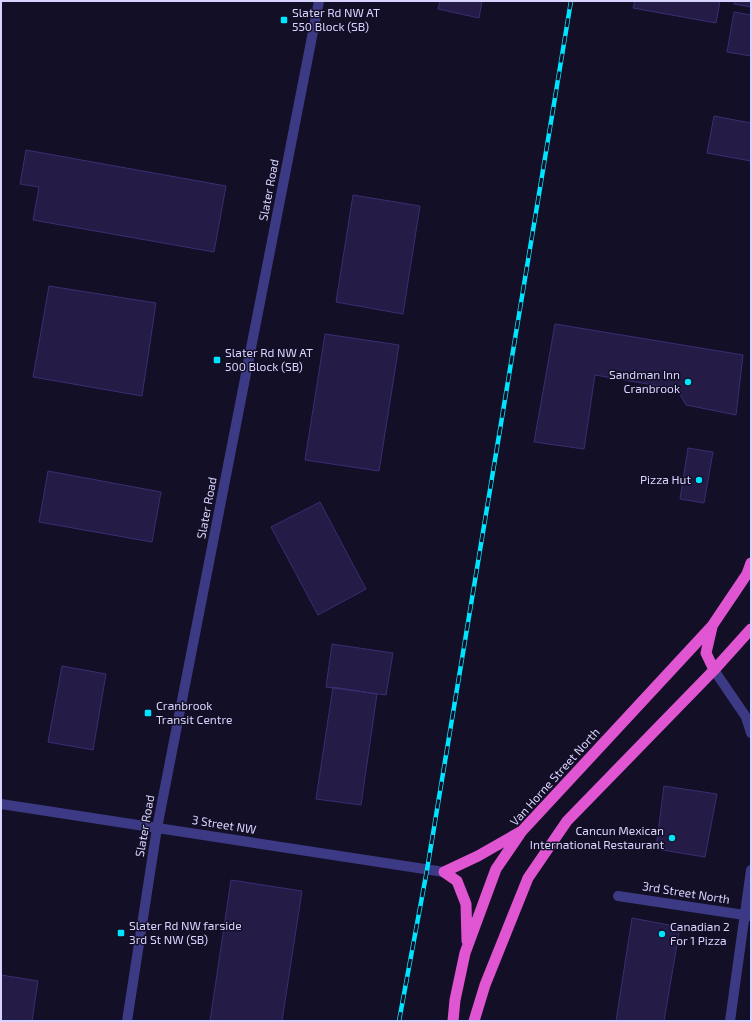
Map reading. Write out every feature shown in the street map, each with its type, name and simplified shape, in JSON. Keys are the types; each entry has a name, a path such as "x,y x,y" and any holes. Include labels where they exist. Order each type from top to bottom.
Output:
{"highway":[{"path":"714,670 706,653 712,626 747,574 751,564"},
{"name":"Van Horne Street North","path":"454,1021 455,1000 467,947 496,869 522,831 712,626"},
{"path":"474,1021 485,985 528,878 567,821 714,670 751,629"},
{"path":"444,872 478,856 522,831"},
{"path":"444,872 457,881 466,904 467,947"}],"street":[{"name":"Slater Road","path":"127,1021 157,828 319,1"},
{"path":"714,670 746,717 751,733"},
{"name":"3 Street NW","path":"1,804 444,872"},
{"path":"730,1021 748,916 751,870"},
{"name":"3rd Street North","path":"618,896 748,916"}],"building":[{"path":"440,1 482,1 479,18 438,9"},
{"path":"635,1 720,1 716,23 633,8"},
{"path":"735,1 751,1 751,7 734,4"},
{"path":"734,12 751,15 751,56 727,52"},
{"path":"714,116 751,123 751,161 707,153"},
{"path":"26,150 226,186 214,252 33,220 39,187 20,184"},
{"path":"353,195 420,206 403,314 336,302"},
{"path":"49,286 156,303 142,396 33,377"},
{"name":"Sandman Inn Cranbrook","path":"555,324 743,355 736,415 686,405 677,389 595,375 584,449 534,442"},
{"path":"325,334 399,345 379,471 305,460"},
{"path":"688,448 713,452 704,503 680,499"},
{"path":"48,471 161,492 152,542 39,522"},
{"path":"320,502 366,589 318,615 271,527"},
{"path":"332,644 393,653 386,695 326,687"},
{"path":"62,666 106,674 93,750 48,742"},
{"path":"333,687 377,694 361,805 316,799"},
{"path":"664,786 717,794 705,857 656,849"},
{"path":"231,880 302,891 282,1021 210,1021"},
{"path":"632,918 680,927 664,1021 616,1021"},
{"path":"1,975 38,981 32,1021 1,1021"}],"railway":[{"path":"399,1021 427,870 571,1"}],"place":[{"name":"Slater Rd NW AT 550 Block (SB)","path":"284,20"},
{"name":"Slater Rd NW AT 500 Block (SB)","path":"217,360"},
{"name":"Sandman Inn Cranbrook","path":"688,382"},
{"name":"Pizza Hut","path":"699,480"},
{"name":"Cranbrook Transit Centre","path":"148,713"},
{"name":"Cancun Mexican International Restaurant","path":"672,838"},
{"name":"Slater Rd NW farside 3rd St NW (SB)","path":"121,933"},
{"name":"Canadian 2 For 1 Pizza","path":"662,934"}]}
